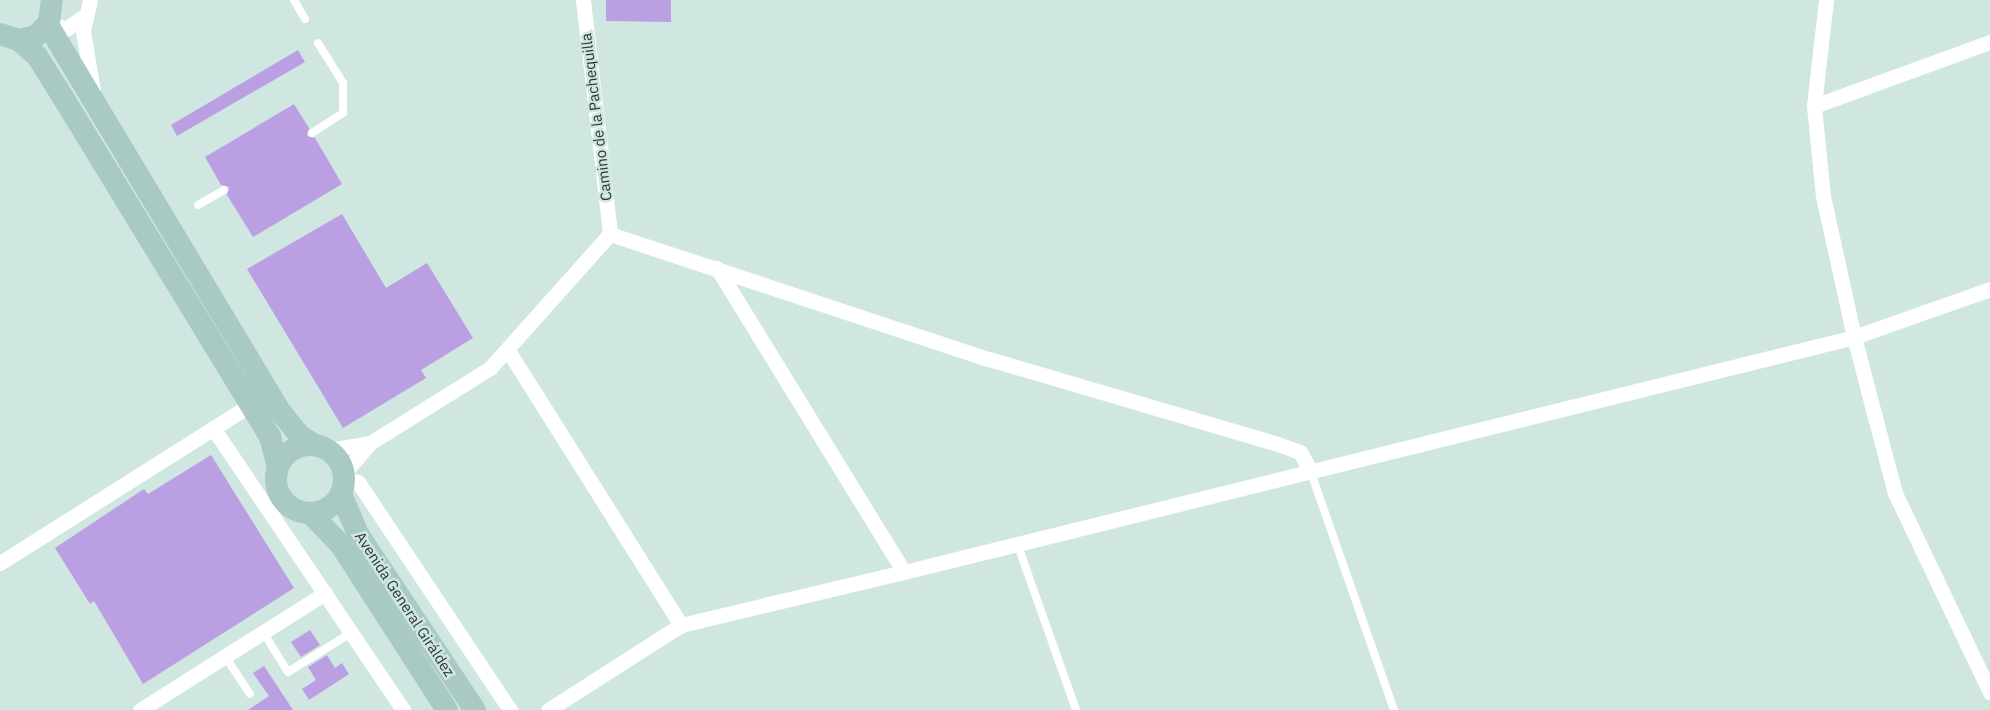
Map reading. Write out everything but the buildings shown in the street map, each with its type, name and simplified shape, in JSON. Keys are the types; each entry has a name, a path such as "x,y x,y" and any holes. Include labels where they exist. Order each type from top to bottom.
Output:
{"main road":[{"path":"10,37 32,38 48,24 52,0"},
{"path":"10,37 37,56 270,437 278,466 276,484 278,507 310,513 329,508 349,478 322,448 299,435 279,410 48,24"},
{"path":"278,466 290,451 322,448"},
{"name":"Avenida General Giráldez","path":"349,478 358,534 475,710"},
{"name":"Avenida General Giráldez","path":"310,513 341,545 447,710"}],"street":[{"path":"48,24 66,29 102,0"},
{"name":"Camino de la Pachequilla","path":"583,0 610,234"},
{"path":"1826,0 1814,106 1822,196 1854,337 1895,493 1990,692"},
{"path":"88,9 85,49 96,105"},
{"path":"1814,106 1990,42"},
{"path":"322,448 370,443 479,376 509,352 610,234 989,359 1275,443 1300,452 1310,468"},
{"path":"717,268 904,572"},
{"path":"548,710 681,625 904,572 1310,468 1854,337 1990,289"},
{"path":"509,352 681,625"},
{"path":"0,563 250,405"},
{"path":"213,428 278,507 325,593 404,710"},
{"path":"370,443 349,478 510,710"},
{"path":"140,710 325,593"}],"lane":[{"path":"294,0 305,19"},
{"path":"312,133 343,113 342,83 318,43"},
{"path":"198,205 224,190"},
{"path":"1310,468 1394,710"},
{"path":"1017,543 1076,710"},
{"path":"263,632 288,672 351,633"},
{"path":"225,656 250,694"}]}
